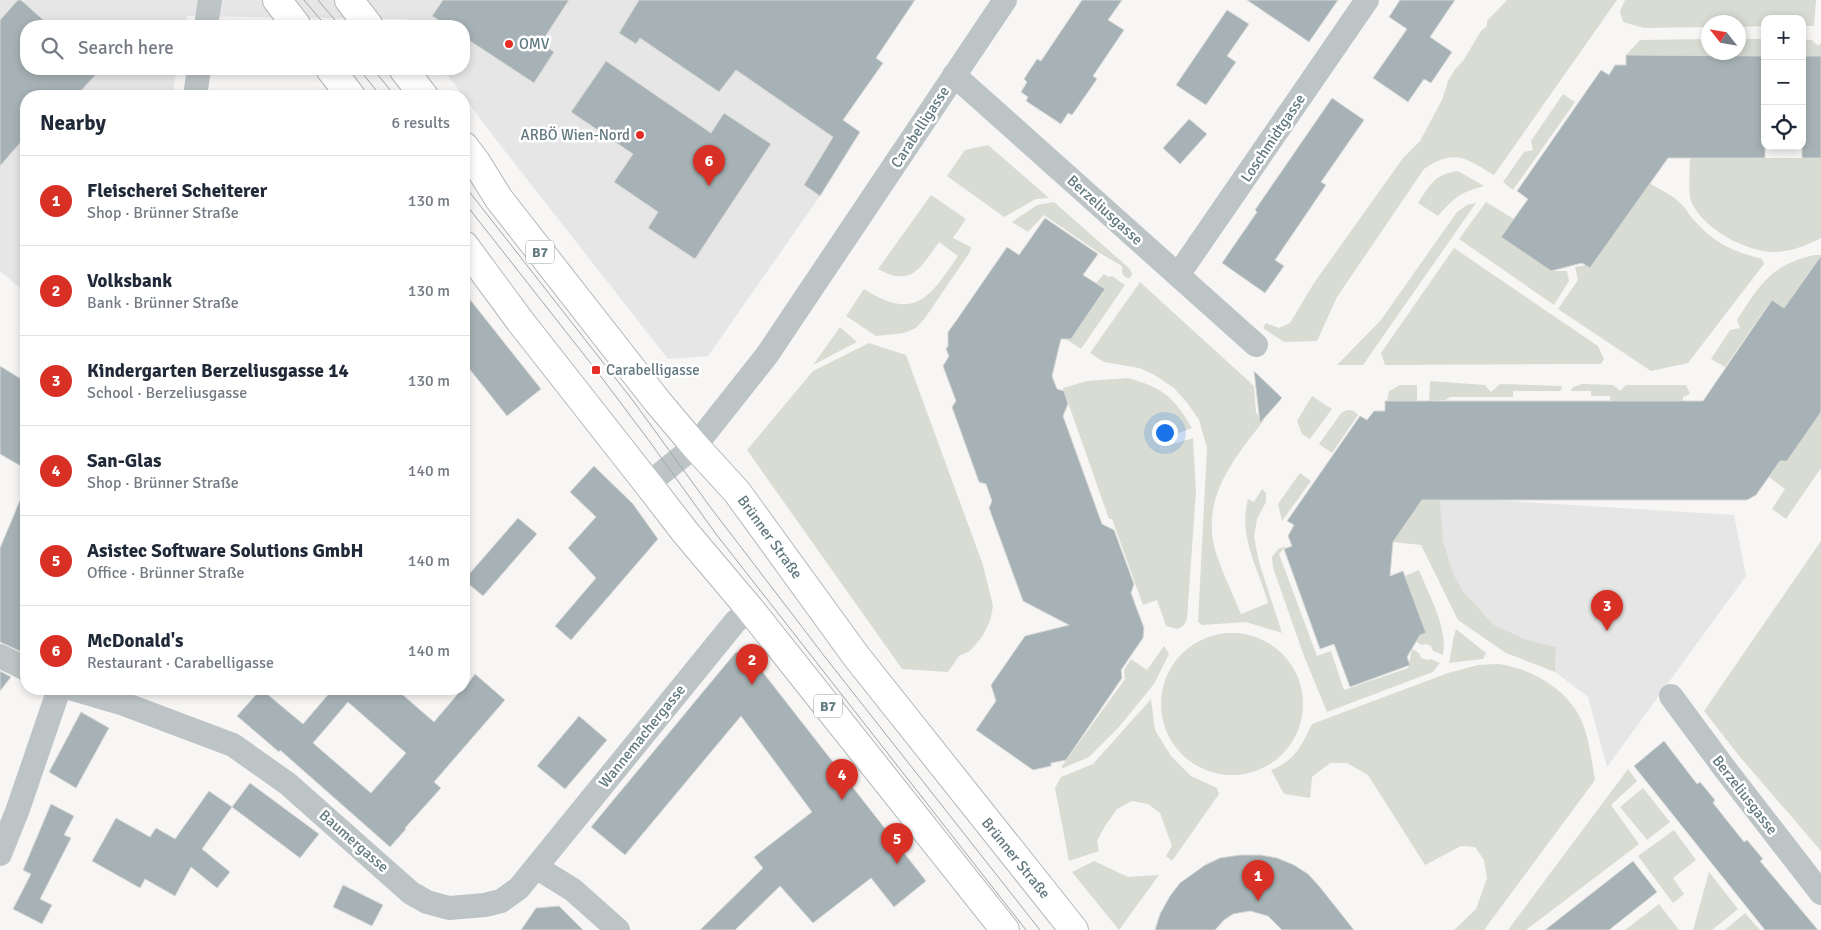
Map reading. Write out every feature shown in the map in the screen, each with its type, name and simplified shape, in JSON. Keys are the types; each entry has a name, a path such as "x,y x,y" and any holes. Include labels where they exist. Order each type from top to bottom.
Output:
{"main road":[{"path":"277,0 292,20"},
{"path":"335,75 346,90"},
{"path":"408,75 419,90"},
{"name":"Brünner Straße","path":"470,154 499,199 616,349 695,446 737,492 856,656 1074,930"},
{"name":"B7","path":"470,253 520,321 685,532 750,608 1005,930"}],"street":[{"path":"207,20 210,0"},
{"name":"Carabelligasse","path":"648,484 695,446 767,355 1005,0"},
{"name":"Loschmidtgasse","path":"1178,275 1366,0"},
{"path":"196,90 198,75"},
{"name":"Berzeliusgasse","path":"954,75 1256,345"},
{"name":"Wannemachergasse","path":"536,866 735,622 750,608"},
{"path":"0,656 20,666"},
{"path":"0,854 18,809 57,695"},
{"name":"Baumergasse","path":"93,695 124,704 233,745 288,784 411,893 427,902 449,908 485,906 501,901 519,888 536,866"},
{"name":"Berzeliusgasse","path":"1671,696 1725,770 1821,893"},
{"path":"536,866 573,890 618,930"}],"shaded area":[{"path":"0,0 672,0 860,132 820,196 708,356 668,359 470,105 470,90 459,90 448,75 470,75 470,20 187,16 186,20 20,20 20,75 176,75 173,90 20,90 20,288 0,271"},
{"path":"1507,0 1617,0 1494,175 1467,160 1452,157 1434,163 1424,169 1337,297 1317,341 1284,342 1263,328 1266,323 1279,328 1290,323 1314,283 1403,158 1420,141 1442,100 1448,81 1456,68 1463,61 1481,31 1487,26 1487,21"},
{"path":"1625,0 1816,0 1814,26 1806,26 1806,15 1761,15 1761,26 1746,27 1746,15 1701,15 1701,27 1644,28 1623,22 1620,11"},
{"path":"1701,39 1701,56 1626,55 1640,40"},
{"path":"1746,39 1761,39 1761,56 1746,56"},
{"path":"1806,39 1812,40 1818,46 1821,43 1821,56 1806,56"},
{"path":"1563,94 1575,102 1513,190 1503,182 1524,152 1533,150 1531,141"},
{"path":"988,145 1049,198 1036,199 1004,217 947,176 965,150"},
{"path":"1690,158 1821,158 1821,238 1796,248 1769,252 1747,247 1724,236 1704,220 1696,211 1691,201 1689,187"},
{"path":"1458,171 1484,186 1458,196 1438,216 1418,203 1434,181 1443,175"},
{"path":"1649,183 1678,201 1701,227 1716,240 1742,253 1762,259 1764,264 1688,363 1651,371 1558,309 1578,280 1575,267 1592,264"},
{"path":"931,195 966,219 953,238 971,247 970,252 925,318 916,328 904,333 876,336 846,316 864,289 896,304 909,304 920,300 929,293 939,283 958,256 939,242 921,267 914,272 899,276 878,269"},
{"path":"1054,202 1130,269 1132,274 1130,278 1126,278 1122,273 1122,266 1044,215 1028,232 1012,222 1037,205"},
{"path":"1486,202 1514,219 1503,234 1505,239 1551,271 1567,271 1569,281 1554,305 1459,239"},
{"path":"1476,203 1363,365 1337,365 1381,320 1457,212 1467,205"},
{"path":"1454,248 1598,346 1604,359 1601,364 1385,365 1381,353"},
{"path":"1814,255 1821,255 1821,276 1814,272 1809,272 1784,308 1774,301 1770,302 1725,367 1711,359 1730,330 1740,328 1737,320 1768,278 1787,264"},
{"path":"1104,274 1108,277 1112,276 1125,285 1081,349 1066,339 1071,339 1103,293 1102,287 1096,283"},
{"path":"1140,282 1254,386 1256,413 1264,420 1242,448 1217,493 1212,527 1214,546 1241,614 1268,603 1250,552 1246,526 1248,499 1254,502 1262,489 1266,493 1266,502 1257,519 1254,537 1259,562 1282,633 1246,622 1202,625 1198,622 1207,448 1199,420 1174,388 1153,374 1139,368 1104,362 1090,353"},
{"path":"840,327 857,342 813,365"},
{"path":"869,343 906,355 983,565 993,606 990,621 982,637 970,651 959,656 948,672 902,669 747,450 813,371"},
{"path":"1128,378 1159,390 1166,395 1179,408 1192,428 1168,437 1170,445 1193,438 1196,491 1187,619 1184,625 1178,629 1166,626 1157,600 1143,605 1112,519 1109,519 1063,388 1087,381"},
{"path":"1430,381 1485,385 1491,392 1500,384 1562,386 1561,391 1513,391 1513,397 1450,397 1446,400 1429,401"},
{"path":"1582,384 1613,385 1620,391 1626,385 1686,385 1690,394 1683,397 1683,401 1610,402 1610,396 1591,396 1591,391 1571,391 1572,388"},
{"path":"1400,385 1417,385 1417,402 1387,401 1389,391"},
{"path":"1312,396 1332,409 1310,439 1302,434 1297,421"},
{"path":"1354,411 1358,415 1332,453 1319,444 1342,412"},
{"path":"1821,412 1821,468 1786,519 1772,509 1785,489 1769,477 1780,461 1787,460"},
{"path":"1300,473 1311,481 1282,521 1278,504"},
{"path":"1422,500 1440,500 1443,541 1453,573 1462,590 1493,624 1524,639 1556,647 1555,672 1506,653 1458,620 1421,545 1393,542"},
{"path":"1440,500 1492,500 1734,515 1746,576 1607,767 1588,697 1555,672 1556,647 1524,639 1493,624 1461,589 1453,573 1442,541"},
{"path":"1821,541 1821,851 1740,757 1704,711"},
{"path":"1286,546 1279,554 1317,656 1331,651 1344,690 1408,668 1412,649 1419,653 1421,658 1431,659 1440,663 1433,672 1327,712 1304,656 1273,568 1272,557 1278,549"},
{"path":"1419,570 1440,623 1444,644 1443,655 1433,651 1431,646 1421,645 1416,641 1405,576"},
{"path":"1456,629 1486,653 1483,659 1449,663"},
{"path":"1232,633 1246,634 1259,638 1272,645 1282,654 1291,664 1298,677 1302,690 1302,718 1298,731 1291,744 1282,754 1272,763 1259,770 1246,774 1232,775 1218,774 1205,770 1192,763 1182,754 1173,744 1166,731 1162,718 1161,704 1162,690 1166,677 1173,664 1182,654 1192,645 1205,638 1218,634"},
{"path":"1164,646 1169,654 1154,684 1119,727 1089,757 1061,769 1125,679 1124,670 1131,659 1147,670"},
{"path":"1502,664 1518,668 1543,679 1564,696 1580,717 1585,730 1595,780 1484,930 1454,930 1476,909 1487,878 1484,860 1475,847 1461,846 1425,865 1368,775 1347,763 1330,763 1312,777 1310,798 1284,794 1271,770 1292,757 1312,724 1448,673 1478,665"},
{"path":"1151,699 1155,730 1171,756 1191,776 1217,788 1219,794 1172,861 1166,856 1172,846 1160,813 1148,804 1132,801 1117,809 1105,826 1097,841 1099,851 1069,861 1055,788 1061,777 1093,764"},
{"path":"1628,769 1637,781 1611,805 1639,844 1526,930 1508,930"},
{"path":"1643,788 1670,822 1647,840 1620,807"},
{"path":"1674,830 1696,860 1673,878 1684,894 1673,903 1638,856"},
{"path":"1094,861 1128,877 1159,875 1119,930 1072,872"},
{"path":"1709,872 1738,909 1712,930 1693,930"},
{"path":"1659,904 1679,930 1625,930"},
{"path":"1745,913 1760,930 1725,930"}],"building":[{"path":"18,0 21,0 43,20 20,20 20,75 95,75 82,90 20,90 20,143 0,166 0,20"},
{"name":"OMV","path":"443,0 569,0 541,43 554,52 534,83 470,41 470,20 438,20 432,16"},
{"path":"639,0 915,0 876,58 883,63 843,120 860,132 820,196 804,185 833,137 736,70 719,92 640,38 636,44 619,33"},
{"path":"1082,0 1122,0 1108,20 1124,30 1093,76 1097,79 1072,115 1068,113 1061,124 1026,101 1028,97 1021,92 1027,82 1024,79 1037,59 1041,61"},
{"path":"1247,0 1338,0 1309,42"},
{"path":"1400,0 1455,0 1430,37 1452,52 1431,83 1424,79 1408,102 1373,78 1407,29 1389,17"},
{"path":"1227,10 1249,24 1227,56 1236,62 1206,105 1176,85"},
{"path":"1626,55 1701,56 1701,60 1746,60 1746,56 1761,56 1761,150 1765,150 1765,158 1668,158 1590,268 1582,263 1551,271 1501,237 1528,199 1517,191 1601,70 1609,75 1615,65 1626,65"},
{"path":"1806,56 1821,56 1821,158 1802,158 1802,150 1806,150"},
{"path":"606,61 711,133 724,113 771,144 695,259 648,228 658,212 614,182 633,154 571,112"},
{"path":"1332,98 1364,120 1321,182 1326,185 1275,260 1284,266 1265,293 1222,263 1257,212 1255,210"},
{"path":"1189,119 1207,134 1180,164 1163,148"},
{"path":"1045,218 1098,254 1083,275 1105,289 1071,339 1061,339 1052,376 1057,389 1064,391 1068,404 1063,416 1102,524 1114,530 1134,584 1131,593 1144,628 1143,638 1121,670 1122,678 1066,760 1033,770 976,730 996,701 991,685 1025,636 1069,625 1023,601 989,508 992,501 986,484 979,482 952,407 956,401 943,366 949,356 946,349 948,346 948,332 1007,247 1019,255"},
{"path":"1821,256 1821,412 1787,461 1780,461 1756,495 1747,500 1422,500 1393,542 1390,576 1403,571 1426,633 1420,635 1407,657 1410,665 1350,687 1334,644 1320,649 1284,549 1292,546 1288,536 1294,525 1287,521 1360,416 1367,420 1374,411 1385,411 1385,401 1703,401 1772,300 1784,308"},
{"path":"470,300 541,389 507,416 470,370"},
{"path":"0,366 20,378 20,466 0,454"},
{"path":"1254,371 1282,398 1260,423"},
{"path":"594,466 633,504 658,539 571,640 555,626 596,578 568,548 596,517 570,492"},
{"path":"20,500 20,651 0,642 0,548"},
{"path":"518,518 537,534 483,596 470,585 470,573"},
{"path":"736,652 747,652 926,881 894,907 871,878 813,923 780,886 735,930 700,930 763,868 754,857 812,812 741,716 625,855 591,827"},
{"path":"0,671 11,677 0,691"},
{"path":"475,674 505,700 434,782 441,788 390,847 280,750 279,752 237,716 256,695 268,695 303,724 328,695 403,695 434,722 457,695 470,695 470,681","holes":["348,702 406,753 371,793 313,743"]},
{"path":"81,712 109,728 76,788 49,772"},
{"path":"579,716 607,740 565,789 537,766"},
{"path":"1664,741 1697,784 1700,782 1715,800 1713,803 1744,842 1747,840 1763,859 1760,861 1818,930 1765,930 1634,766"},
{"path":"250,783 319,834 300,858 232,807"},
{"path":"209,791 232,807 202,849 230,872 217,888 191,867 175,896 145,879 140,888 92,861 116,818 150,837 156,828 175,839"},
{"path":"51,804 74,816 64,835 71,838 40,899 52,905 42,924 13,909 31,874 23,870"},
{"path":"1240,855 1261,855 1277,858 1294,865 1308,874 1354,930 1282,930 1268,916 1250,911 1233,914 1215,930 1155,930 1160,914 1180,883 1205,865 1220,858"},
{"path":"1633,861 1657,892 1609,930 1545,930"},
{"path":"343,885 383,905 372,926 333,907"},
{"path":"559,906 583,930 521,930 536,908"}],"tram line":[{"path":"304,0 321,20"},
{"path":"318,0 335,20"},
{"path":"364,75 376,90"},
{"path":"378,75 390,90"},
{"path":"470,193 634,402 711,508 825,657 1040,930"},
{"path":"470,210 596,370 716,534 1026,930"}],"place":[{"name":"OMV","path":"509,44"},
{"name":"ARBÖ Wien-Nord","path":"640,135"},
{"name":"McDonald's","path":"709,186"},
{"name":"Carabelligasse","path":"596,370"},
{"name":"Kindergarten Berzeliusgasse 14","path":"1607,631"},
{"name":"Volksbank","path":"752,685"},
{"name":"San-Glas","path":"842,800"},
{"name":"Asistec Software Solutions GmbH","path":"897,864"},
{"name":"Fleischerei Scheiterer","path":"1258,901"}]}
